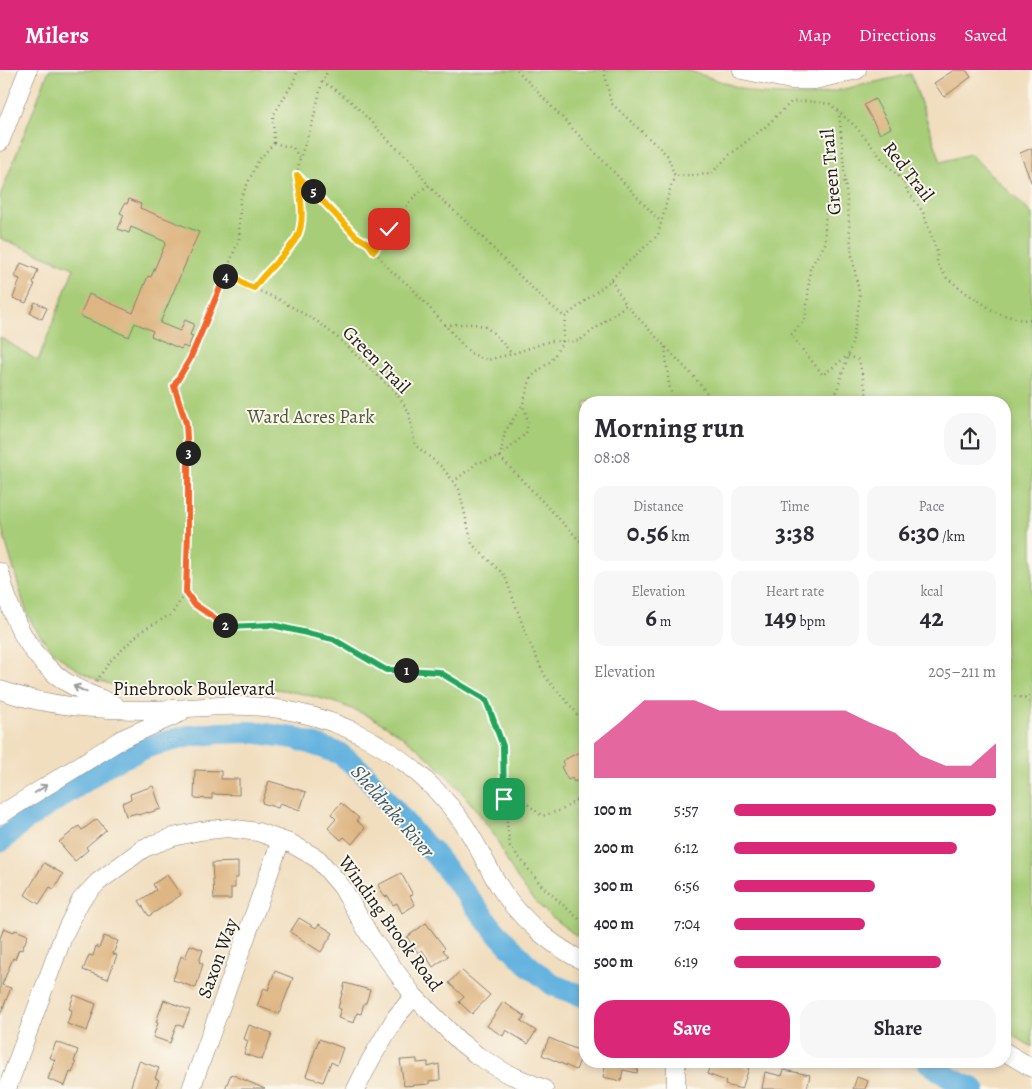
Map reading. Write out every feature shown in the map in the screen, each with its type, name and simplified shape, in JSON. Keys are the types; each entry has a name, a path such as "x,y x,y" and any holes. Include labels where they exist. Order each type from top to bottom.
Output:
{"street":[{"path":"0,142 28,70"},
{"path":"742,70 790,80 815,80 857,70"},
{"path":"0,572 12,614 20,630 38,656 62,679 76,688 124,709"},
{"name":"Pinebrook Boulevard","path":"0,690 20,697 59,705 124,709 239,706 281,709 298,712 366,738 414,770 453,810 474,840 505,895 518,911 547,938 579,959"},
{"path":"0,815 122,739 190,708"},
{"name":"Winding Brook Road","path":"6,1089 64,934 81,900 98,882 144,848 173,837 200,831 228,828 258,832 292,844 318,859 342,887 370,936 414,996 459,1041 478,1056 525,1086 544,1089"},
{"name":"Saxon Way","path":"191,1089 281,840"},
{"path":"356,1089 396,1017 414,996"},
{"path":"1011,1056 1032,1068"},
{"path":"676,1068 676,1089"}],"path":[{"path":"92,687 112,659 143,630 172,614 186,592 189,471 186,423 174,386 190,359 240,239 240,200 258,161 274,143 273,116 298,70"},
{"path":"254,288 264,273 298,236 301,215 297,175 300,158 313,121 322,82 328,70"},
{"path":"517,70 661,222"},
{"path":"500,457 505,432 522,404 530,377 552,360 563,341 565,317 611,280 658,235 675,176 667,154 611,103 604,70"},
{"path":"322,82 338,90 363,112 390,142 413,163 428,185 526,283 565,317"},
{"name":"Green Trail","path":"675,176 711,174 728,156 765,127 791,102 807,101 830,104 839,112 852,256 860,297 848,356 835,396"},
{"name":"Red Trail","path":"839,112 857,128 882,160 904,182 907,190 924,212 937,252 937,264 947,278 997,313 1022,320 1032,319"},
{"path":"274,143 293,148 300,158"},
{"path":"297,175 356,236 369,244 390,270 411,287 470,353 487,360 512,354 550,340 579,341 626,305"},
{"path":"844,182 829,191 825,222 825,244 810,268 805,319 791,335 823,375 848,356 859,360 867,396"},
{"path":"374,251 413,198 428,185"},
{"name":"Green Trail","path":"227,270 244,284 280,300 318,322 338,338 396,393 409,412 416,445 442,467 459,489 472,544 505,576 527,637 546,678 579,718"},
{"path":"611,280 626,305 695,378 709,396"},
{"path":"444,325 475,323 492,330 512,354"},
{"path":"665,346 668,385 672,396"},
{"path":"453,482 477,463 500,457 526,433 528,422 522,404"},
{"path":"500,457 579,540"},
{"path":"186,592 194,604 227,627 272,625 333,639 386,670 439,672 486,700 503,746 504,799 510,846 542,886 579,919"},
{"path":"1011,695 1032,702"},
{"path":"1024,698 1032,695"},
{"path":"504,771 520,798 542,816 562,810 579,798"}],"green space":[{"name":"Ward Acres Park","path":"49,70 687,70 758,94 813,96 911,74 941,162 970,154 1032,214 1032,1047 1011,1034 1011,396 579,396 579,937 553,918 527,892 482,818 442,770 410,743 376,720 337,703 316,697 252,686 210,685 157,690 118,686 99,680 66,662 39,634 24,605 0,518 0,337 38,361 74,268 0,238 0,196"}],"building":[{"path":"954,70 966,70 971,77 944,97 934,83"},
{"path":"875,99 891,128 880,134 864,105"},
{"path":"1032,148 1032,182 1031,182 1020,153"},
{"path":"129,199 141,204 140,208 199,232 160,323 180,331 185,320 194,324 190,335 193,336 188,348 183,346 181,349 151,336 153,331 135,323 129,337 80,316 89,294 133,313 148,276 151,277 166,242 131,227 129,233 118,229 124,215 120,213"},
{"path":"21,263 38,270 33,283 35,284 26,303 13,298 20,279 15,277"},
{"path":"35,302 47,308 42,319 30,313"},
{"path":"579,752 579,779 574,782 572,778 568,780 561,767 564,765 562,761"},
{"path":"195,770 221,771 221,779 239,779 239,795 212,794 212,799 194,798"},
{"path":"269,781 306,792 300,810 280,803 278,808 262,803"},
{"path":"153,786 161,809 126,816 122,803 131,799 130,794"},
{"path":"341,803 359,818 356,820 365,828 352,844 344,837 341,840 328,828 336,819 331,814"},
{"path":"97,819 106,830 86,847 88,850 75,861 59,842 79,826 82,830"},
{"path":"238,862 238,878 235,878 235,888 231,888 231,899 214,899 212,863"},
{"path":"44,863 63,874 54,889 50,887 39,904 25,895"},
{"path":"401,873 413,895 410,896 415,905 402,913 397,903 393,905 388,896 385,897 378,885"},
{"path":"167,875 181,895 149,916 139,901 156,890 153,884"},
{"path":"299,918 316,928 319,924 333,933 321,952 290,932"},
{"path":"426,923 445,948 443,950 448,956 433,967 422,950 418,953 407,937"},
{"path":"4,928 28,935 22,950 19,949 15,959 13,958 2,985 11,988 0,1015 0,938"},
{"path":"104,936 118,941 113,954 117,955 108,979 83,970 89,955 93,956 96,946 99,948"},
{"path":"190,945 203,950 199,962 203,964 196,988 173,980 181,956 185,958"},
{"path":"461,970 490,995 472,1014 459,1002 464,997 449,983"},
{"path":"275,971 293,978 279,1014 257,1006 264,988 268,990"},
{"path":"345,983 370,990 361,1014 357,1013 354,1023 338,1018 341,1009 338,1008"},
{"path":"74,995 96,1004 87,1031 67,1024 72,1010 69,1009"},
{"path":"164,1000 190,1010 183,1027 177,1024 170,1043 153,1037"},
{"path":"503,1002 525,1016 521,1021 536,1031 528,1044 506,1030 503,1036 487,1026"},
{"path":"249,1025 272,1033 262,1060 244,1054 248,1041 244,1039"},
{"path":"549,1038 579,1050 579,1062 576,1070 542,1055"},
{"path":"319,1039 343,1048 337,1065 331,1062 323,1082 306,1076"},
{"path":"56,1042 78,1050 74,1062 76,1063 72,1073 70,1072 65,1086 48,1079 55,1060 50,1058"},
{"path":"417,1059 417,1063 428,1062 428,1067 439,1064 440,1080 429,1081 429,1084 404,1086 400,1060"},
{"path":"139,1061 159,1068 155,1078 159,1080 155,1089 130,1089"},
{"path":"605,1068 638,1068 637,1073 623,1070 621,1081 603,1077"},
{"path":"709,1068 749,1068 742,1089 725,1085 726,1081 707,1074"},
{"path":"784,1070 810,1075 807,1089 762,1089 765,1072 782,1076"},
{"path":"231,1074 265,1089 225,1089"},
{"path":"857,1077 868,1081 865,1089 853,1089"}],"waterway":[{"name":"Sheldrake River","path":"0,842 24,821 105,766 150,746 189,736 219,733 251,732 294,738 339,753 363,772 417,837 432,851 495,931 527,964 553,985 579,995"},
{"name":"Sheldrake River","path":"936,1068 950,1078 974,1089"}],"route":[{"path":"389,229 374,251 369,244 356,236 297,175 301,215 298,236 264,273 254,288 244,284 227,270 190,359 174,386 186,423 189,471 186,592 194,604 227,627 272,625 333,639 386,670 439,672 486,700 503,746 504,799"}]}
